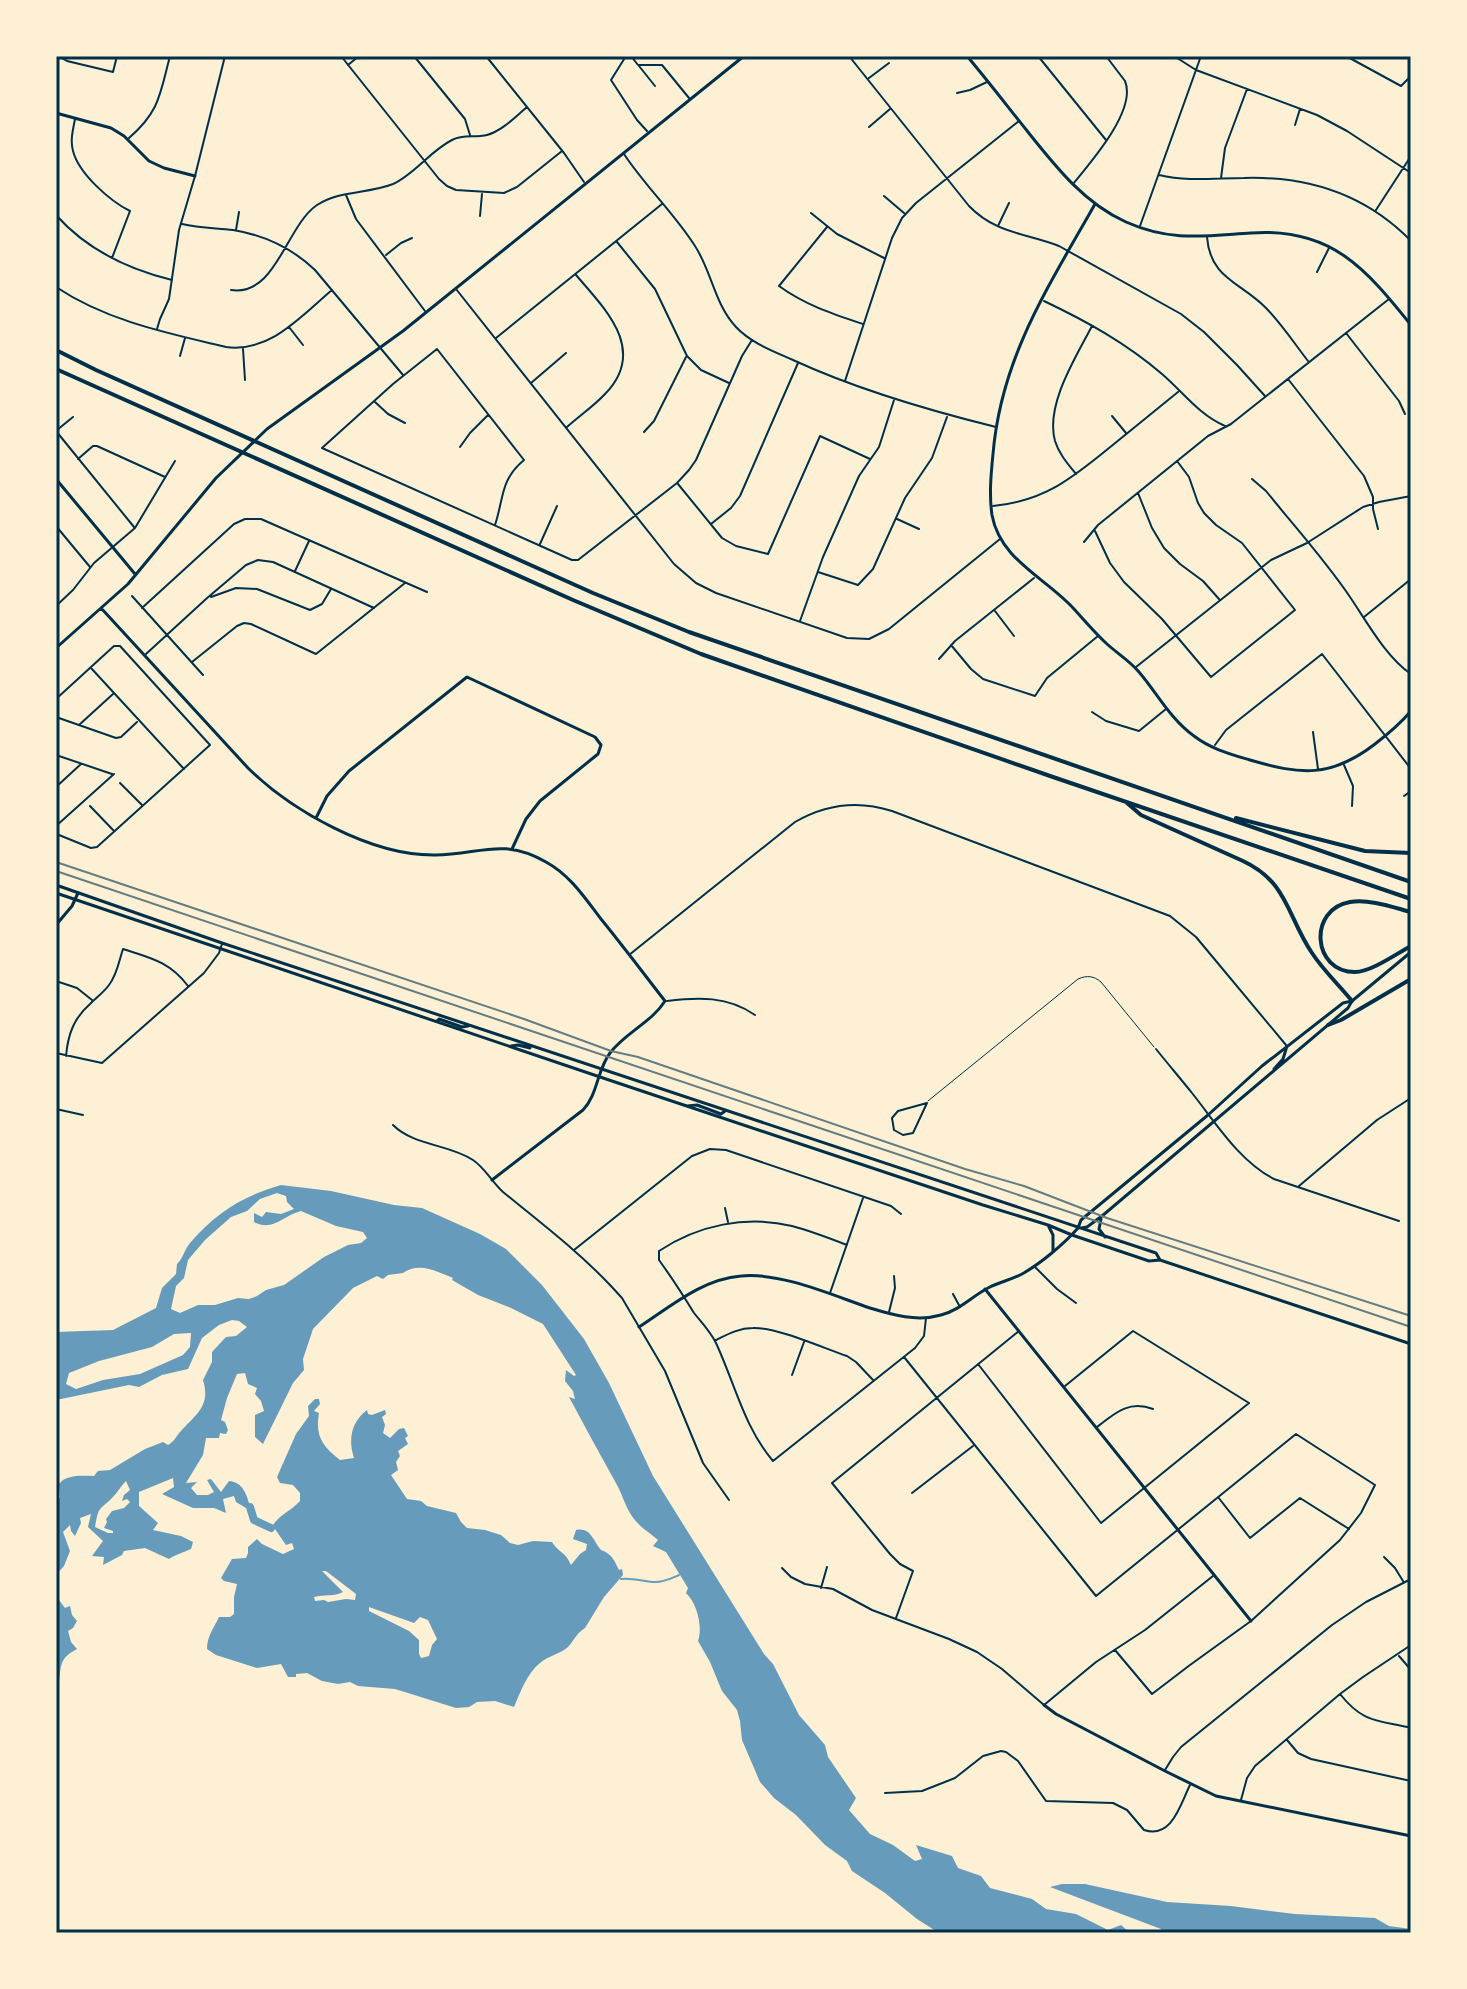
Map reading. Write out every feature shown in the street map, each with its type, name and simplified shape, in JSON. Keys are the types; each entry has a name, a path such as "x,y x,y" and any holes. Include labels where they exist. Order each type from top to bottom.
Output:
{"highway":[{"path":"56,350 593,593 689,632 1411,882"},
{"path":"56,369 689,649 1411,899"},
{"path":"1125,802 1141,815 1258,868 1270,878 1312,953 1352,1001"},
{"path":"1207,810 1365,851 1411,853"},
{"path":"1411,912 1358,901 1346,902 1327,914 1319,936 1326,957 1343,971 1367,970 1411,949"},
{"path":"1328,1025 1411,979"}],"street":[{"path":"58,56 113,72 117,56"},
{"path":"127,139 144,125 155,108 170,56"},
{"path":"157,331 169,299 180,224 225,56"},
{"path":"341,56 447,186 461,191 498,194 513,190 562,151"},
{"path":"348,65 359,56"},
{"path":"414,56 465,119 470,136"},
{"path":"486,56 585,183"},
{"path":"648,133 611,80 628,56 655,86"},
{"path":"56,648 135,575 227,465 267,429 380,349 744,56"},
{"path":"849,56 974,210 998,228 1050,242 1169,306 1193,323 1265,396"},
{"path":"967,56 1073,185 1113,215 1140,227 1176,236 1277,233 1330,247 1363,269 1411,325"},
{"path":"1038,56 1106,141"},
{"path":"1073,185 1106,141 1119,118 1128,90 1106,56"},
{"path":"1174,56 1196,70 1301,108 1339,126 1411,173"},
{"path":"1140,227 1201,56"},
{"path":"1346,56 1401,86 1411,76"},
{"path":"868,79 889,63"},
{"path":"638,65 662,65 690,99"},
{"path":"957,93 988,82"},
{"path":"1221,179 1225,148 1247,89"},
{"path":"231,290 241,291 256,285 278,261 300,221 328,199 394,183 452,140 495,132 527,107"},
{"path":"869,127 891,108"},
{"path":"1295,125 1301,108"},
{"path":"56,113 107,126 120,133 140,155 154,164 195,176"},
{"path":"76,118 72,146 80,166 109,198 130,211 112,258"},
{"path":"845,382 896,227 916,203 1019,121"},
{"path":"623,153 694,244 725,313 752,340 845,382 947,416 996,427"},
{"path":"1375,211 1411,156"},
{"path":"1159,175 1189,180 1267,178 1314,184 1352,198 1375,211 1411,241"},
{"path":"346,193 356,219 426,312"},
{"path":"480,216 482,193"},
{"path":"884,196 905,214"},
{"path":"998,228 1009,203"},
{"path":"495,339 662,204"},
{"path":"1095,204 1029,320 1013,360 996,427 992,466 991,506 1001,538 1019,562 1068,603 1098,636 1135,668 1189,733 1214,748 1285,770 1318,770 1359,756 1411,711"},
{"path":"236,231 239,212"},
{"path":"811,213 845,239 885,258"},
{"path":"56,215 88,245 144,272 173,280"},
{"path":"180,224 261,237 300,256 404,375"},
{"path":"827,227 779,286 815,307 864,324"},
{"path":"1207,237 1210,258 1219,272 1265,307 1309,362"},
{"path":"385,255 412,238"},
{"path":"616,241 655,289 687,356 701,370 730,383"},
{"path":"1317,272 1330,247"},
{"path":"566,428 608,391 619,374 622,358 621,338 615,323 575,274"},
{"path":"56,287 88,305 134,324 226,347 243,348 265,343 332,290"},
{"path":"456,289 678,568 696,583 716,593 853,639 864,639 880,635 1001,538"},
{"path":"1084,542 1098,525 1208,436 1288,379 1389,298"},
{"path":"1041,299 1093,325 1126,346 1162,374 1206,416 1226,426"},
{"path":"1077,475 1057,446 1054,423 1066,378 1093,325"},
{"path":"289,326 303,345"},
{"path":"1346,333 1399,401 1405,414"},
{"path":"180,356 185,337"},
{"path":"495,525 506,481 524,460 437,349 322,448 572,560 578,560 677,483 689,470 752,340"},
{"path":"243,348 245,380"},
{"path":"530,384 566,353"},
{"path":"644,432 654,421 687,356"},
{"path":"710,525 740,496 798,363"},
{"path":"1288,379 1364,476 1371,492 1378,529"},
{"path":"991,506 1034,498 1053,490 1077,475 1180,391"},
{"path":"800,622 817,571 859,476 879,447 894,399"},
{"path":"374,401 388,414 405,423"},
{"path":"460,447 489,414"},
{"path":"817,571 858,585 873,569 910,490 935,453 947,416"},
{"path":"1112,416 1127,434"},
{"path":"73,417 56,431 135,528"},
{"path":"677,483 718,535 731,544 768,554 820,436 870,459"},
{"path":"78,459 97,446 166,477"},
{"path":"56,606 91,568 135,528 175,461"},
{"path":"1095,531 1110,563 1124,582 1159,615 1211,677 1295,610 1242,543 1204,513 1189,477 1177,461"},
{"path":"56,479 135,575"},
{"path":"1252,479 1266,491 1349,595 1400,666 1411,674"},
{"path":"1138,493 1164,548 1220,600"},
{"path":"1135,668 1276,557 1307,543 1351,513 1373,503 1411,496"},
{"path":"540,545 557,506"},
{"path":"142,608 240,521 251,518 261,519 310,539 427,592"},
{"path":"896,519 919,529"},
{"path":"56,526 91,568"},
{"path":"294,572 310,539"},
{"path":"145,655 251,562 268,561 374,608"},
{"path":"939,659 951,645 1035,577"},
{"path":"1363,618 1411,579"},
{"path":"192,662 244,623 316,654 406,582"},
{"path":"206,599 236,588 257,589 314,610 322,604 331,589"},
{"path":"132,596 203,675"},
{"path":"101,608 261,781 296,807 354,837 417,854 512,849 546,862 568,879 665,1001"},
{"path":"994,610 1014,636"},
{"path":"951,645 983,679 1035,696 1047,678 1098,636"},
{"path":"56,699 114,646 121,647 210,745 94,848 59,835"},
{"path":"1214,748 1226,730 1322,654 1411,769"},
{"path":"90,668 184,769"},
{"path":"316,818 327,797 349,771 467,677 595,737 601,745 598,754 540,801 526,819 512,849"},
{"path":"79,725 114,694"},
{"path":"1092,712 1106,721 1139,731 1167,708"},
{"path":"56,717 119,738 139,720"},
{"path":"1313,732 1318,770"},
{"path":"56,755 114,774 56,826"},
{"path":"1344,763 1353,786 1352,806"},
{"path":"56,787 81,764"},
{"path":"120,783 143,806"},
{"path":"1404,796 1411,791"},
{"path":"90,806 114,832"},
{"path":"629,955 795,822 830,807 870,806 892,811 1170,916 1196,937 1287,1046"},
{"path":"56,885 1156,1253 1160,1260"},
{"path":"56,893 1149,1261 1160,1260 1411,1344"},
{"path":"56,925 78,893"},
{"path":"56,1053 102,1063 209,968 222,943"},
{"path":"66,1056 73,1025 112,980 123,949 174,969 189,987"},
{"path":"1078,1228 1087,1227 1102,1216 1348,1008 1411,949"},
{"path":"56,981 77,988 93,1001"},
{"path":"665,1001 690,998 720,1000 755,1015"},
{"path":"492,1180 583,1110 591,1101 607,1057 661,1009 665,1001"},
{"path":"639,1327 698,1289 720,1280 750,1275 781,1279 888,1314 910,1318 943,1315 960,1308 985,1289 1021,1275 1034,1266 1072,1235 1084,1217 1287,1046 1343,1003 1352,1001"},
{"path":"436,1022 439,1019 462,1027 472,1026"},
{"path":"509,1047 518,1045 542,1050"},
{"path":"1266,1078 1283,1059 1287,1046"},
{"path":"1156,1049 1255,1168 1274,1179 1399,1221"},
{"path":"1299,1187 1377,1120 1411,1098"},
{"path":"927,1103 913,1133 906,1135 896,1132 892,1121 895,1113 927,1103"},
{"path":"687,1106 692,1104 721,1114 725,1111"},
{"path":"56,1109 83,1115"},
{"path":"393,1125 408,1136 472,1159 503,1191 574,1250 622,1298 665,1371 703,1463 729,1500"},
{"path":"574,1250 692,1156 710,1149 726,1150 891,1206 901,1214"},
{"path":"829,1295 863,1197"},
{"path":"725,1208 728,1223"},
{"path":"1102,1216 1099,1229 1105,1237"},
{"path":"847,1245 802,1229 757,1221 728,1223 693,1233 659,1251 659,1260 708,1328 749,1425 773,1461 904,1357 922,1339 926,1318"},
{"path":"1048,1225 1053,1235 1053,1251"},
{"path":"1034,1266 1076,1303"},
{"path":"888,1314 895,1288 894,1276"},
{"path":"985,1289 1251,1621"},
{"path":"953,1294 960,1308"},
{"path":"715,1341 739,1330 771,1330 853,1360 873,1381"},
{"path":"896,1619 913,1571 890,1554 832,1483 1019,1331"},
{"path":"978,1364 1101,1523 1249,1403 1133,1331 1063,1388"},
{"path":"792,1375 804,1341"},
{"path":"904,1357 1096,1596 1296,1434 1375,1485 1367,1504 1350,1529 1251,1621 1152,1694 1115,1650"},
{"path":"1095,1428 1127,1407 1153,1409"},
{"path":"912,1493 974,1446"},
{"path":"1218,1497 1250,1538 1300,1498 1350,1529"},
{"path":"1384,1557 1403,1582"},
{"path":"821,1588 827,1567"},
{"path":"782,1568 797,1580 833,1589 872,1610 977,1652 1056,1714 1216,1796 1411,1836"},
{"path":"1044,1705 1096,1662 1145,1630 1214,1575"},
{"path":"1165,1771 1181,1747 1313,1640 1366,1602 1411,1579"},
{"path":"1241,1802 1245,1784 1260,1760 1340,1694 1411,1645"},
{"path":"1398,1654 1411,1670"},
{"path":"1340,1694 1362,1715 1411,1728"},
{"path":"1287,1740 1298,1753 1311,1759 1411,1781"},
{"path":"885,1793 922,1791 955,1778 983,1756 1001,1751 1018,1761 1046,1801 1113,1803 1127,1810 1144,1830 1156,1832 1163,1831 1172,1822 1190,1784"}],"lane":[{"path":"927,1103 1084,977 1101,982 1156,1049"}],"water":[{"path":"281,1185 331,1191 422,1208 506,1249 542,1285 584,1339 609,1383 653,1476 773,1664 799,1715 825,1745 828,1757 856,1798 849,1810 870,1834 893,1845 915,1861 922,1859 916,1845 952,1856 958,1868 981,1876 990,1888 1032,1899 1046,1909 1076,1914 1108,1930 1121,1925 1130,1933 939,1933 852,1871 847,1861 774,1798 760,1782 742,1740 737,1710 722,1691 698,1641 699,1622 696,1609 686,1593 688,1588 666,1552 653,1546 658,1540 631,1515 569,1397 575,1399 565,1381 566,1370 576,1375 543,1324 478,1295 453,1278 434,1270 415,1268 383,1279 377,1276 353,1288 313,1329 303,1359 304,1370 293,1383 263,1444 255,1437 255,1415 264,1411 255,1394 257,1388 248,1384 245,1373 237,1374 221,1420 228,1430 226,1434 220,1433 219,1438 206,1438 203,1455 186,1483 197,1482 191,1488 197,1495 208,1495 214,1492 207,1480 211,1479 221,1492 229,1481 234,1482 244,1490 250,1507 236,1502 234,1496 223,1499 226,1513 214,1508 193,1508 162,1494 174,1487 173,1478 139,1492 139,1506 158,1523 153,1530 193,1542 191,1549 169,1559 145,1548 124,1551 103,1565 104,1557 92,1556 103,1541 88,1527 91,1514 80,1518 75,1536 70,1525 63,1532 70,1551 56,1575 56,1499 60,1498 59,1484 70,1477 94,1476 98,1471 110,1470 163,1442 168,1445 204,1403 203,1380 212,1362 212,1352 226,1337 236,1336 247,1327 232,1320 219,1325 202,1338 188,1369 162,1375 139,1387 129,1385 56,1400 56,1332 113,1330 156,1308 162,1288 176,1274 177,1264 200,1232 231,1206","holes":["277,1193 286,1196 294,1209 281,1214 266,1212 262,1217 254,1213 254,1222 272,1224 301,1211 336,1226 363,1232 367,1238 324,1257 284,1285 249,1299 198,1305 180,1313 171,1309 176,1286 184,1278 188,1260 205,1240 231,1217 247,1211 260,1199","191,1333 190,1347 183,1355 140,1374 103,1380 76,1389 66,1384 69,1373 99,1361 152,1347 174,1334","126,1481 130,1490 122,1501 127,1499 130,1502 124,1508 112,1511 106,1519 104,1528 113,1531 108,1533 95,1527 100,1509"]},
{"path":"319,1399 320,1404 314,1411 319,1413 319,1434 324,1445 340,1460 354,1458 352,1432 357,1420 367,1410 372,1415 385,1410 383,1433 390,1438 404,1428 408,1436 405,1438 408,1444 398,1451 398,1470 391,1475 407,1499 456,1513 467,1528 501,1535 510,1543 552,1542 571,1565 586,1550 587,1544 573,1539 576,1530 585,1531 601,1550 608,1553 619,1570 622,1569 623,1575 604,1597 585,1628 568,1647 531,1672 514,1707 495,1701 456,1708 395,1689 358,1686 350,1682 338,1684 322,1681 307,1673 288,1677 281,1664 257,1668 216,1655 207,1649 209,1636 219,1617 234,1614 237,1584 221,1578 232,1559 246,1558 248,1547 257,1539 283,1554 294,1549 292,1543 286,1545 271,1528 300,1501 300,1493 293,1485 280,1483 277,1477 296,1434 309,1416 308,1406","holes":["322,1571 356,1594 355,1600 315,1601 314,1597 343,1592","369,1607 414,1623 420,1617 428,1620 437,1639 429,1656 421,1658 419,1640 409,1631 369,1611"]},
{"path":"56,1596 65,1608 70,1606 77,1621 68,1631 77,1649 62,1662 59,1683 56,1682"},
{"path":"1085,1884 1167,1902 1375,1918 1389,1926 1411,1929 1411,1933 1161,1933 1161,1929 1050,1887"}],"waterway":[{"path":"250,1507 254,1520 271,1528"},
{"path":"621,1579 656,1582 679,1575"}],"tram line":[{"path":"56,871 1411,1327"}],"railway":[{"path":"56,862 611,1051 638,1057 965,1169 1024,1186 1107,1218 1411,1316"}]}
